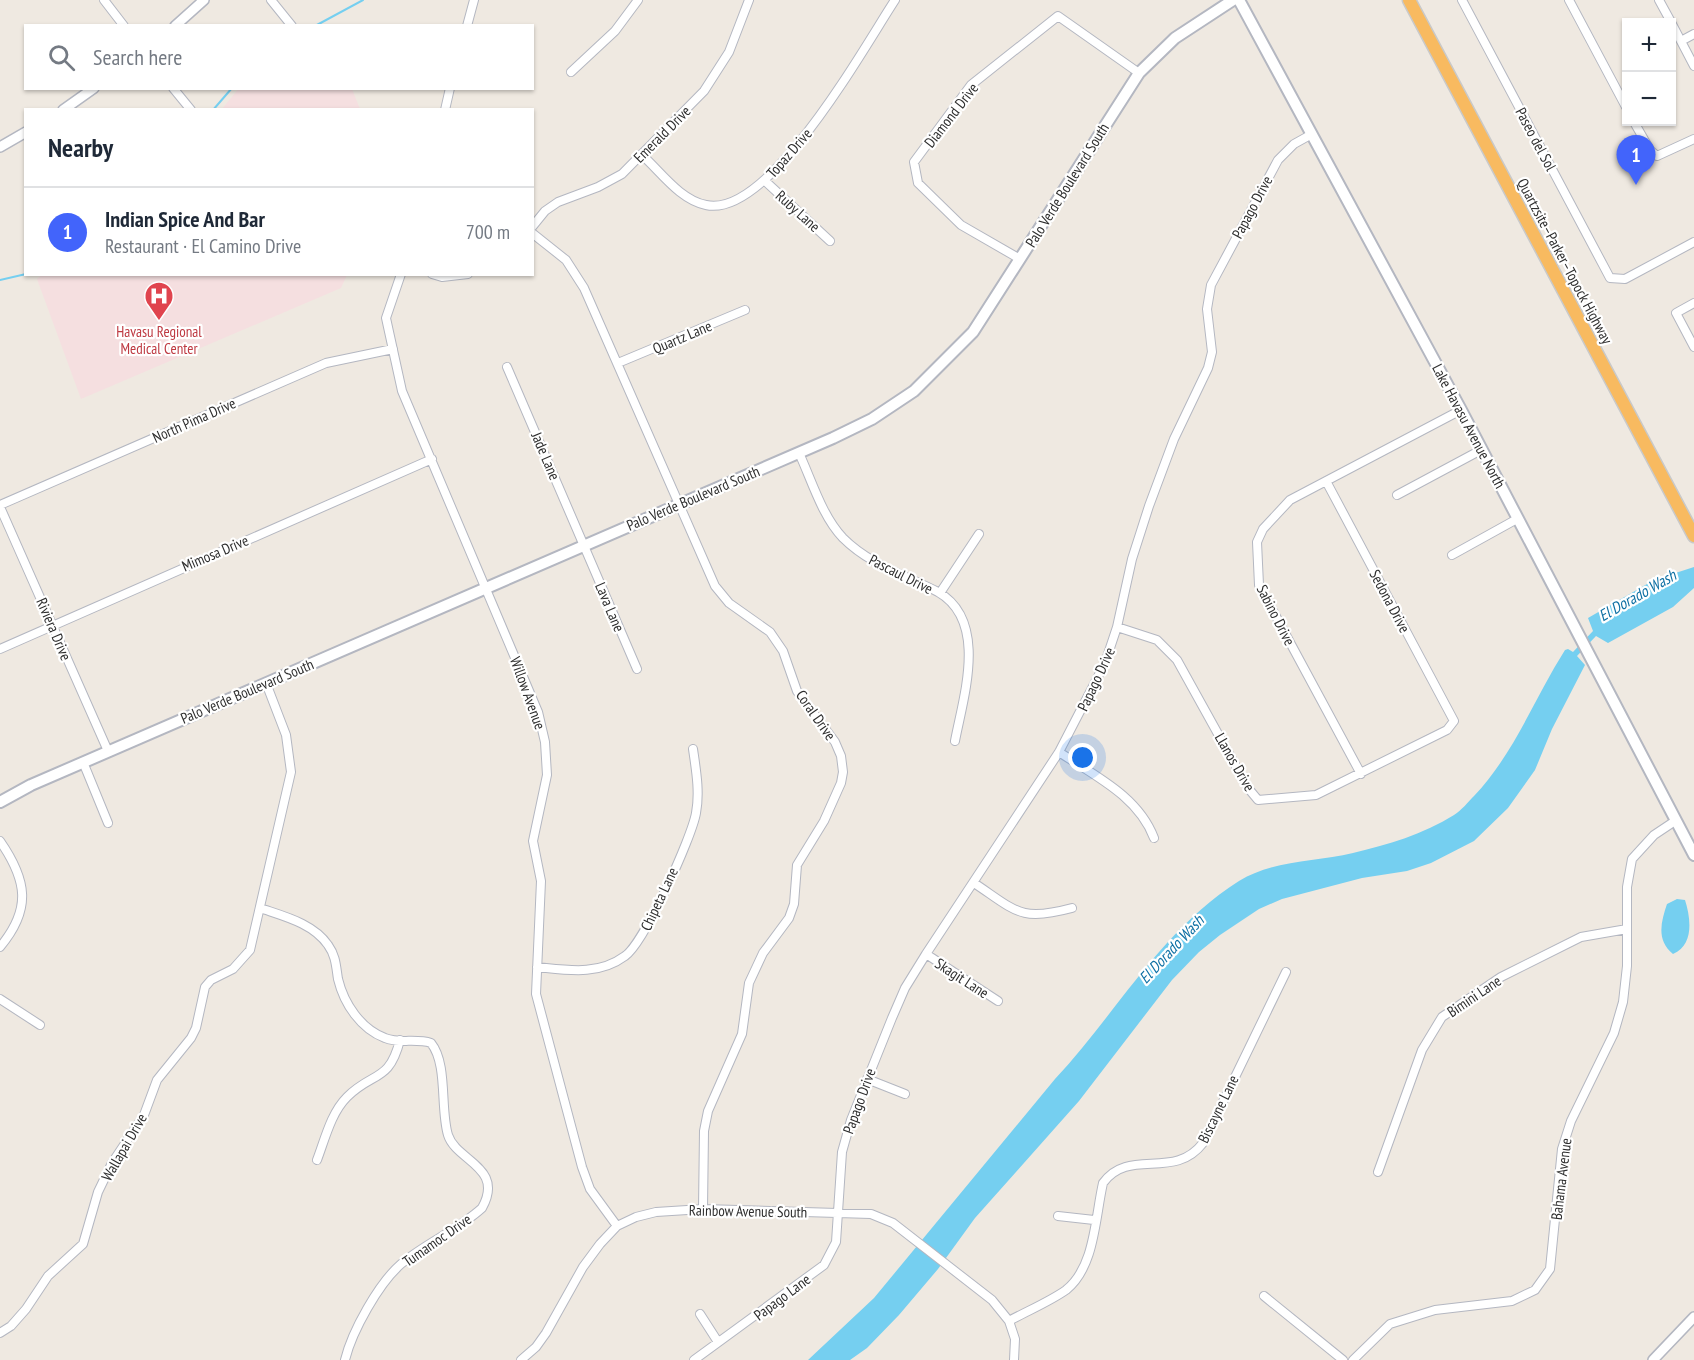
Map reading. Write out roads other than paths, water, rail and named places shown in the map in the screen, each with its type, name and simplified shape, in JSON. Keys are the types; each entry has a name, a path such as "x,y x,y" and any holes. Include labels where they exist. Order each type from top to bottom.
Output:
{"highway":[{"name":"Quartzsite–Parker–Topock Highway","path":"1409,0 1694,536"}],"main road":[{"name":"Palo Verde Boulevard South","path":"0,802 30,785 82,762 799,453 872,419 914,392 973,332 1139,73 1175,38 1233,0"},
{"name":"Lake Havasu Avenue North","path":"1239,0 1461,410 1694,855"}],"street":[{"path":"104,0 122,24"},
{"path":"177,24 204,0"},
{"path":"271,0 291,24"},
{"path":"468,24 474,0"},
{"path":"571,72 615,31 638,0"},
{"name":"Emerald Drive","path":"534,225 545,211 558,202 610,182 642,154 711,82 729,52 750,0"},
{"name":"Topaz Drive","path":"642,154 687,198 705,205 721,207 736,202 765,181 810,130 895,0"},
{"name":"Paseo del Sol","path":"1462,0 1610,278 1625,279 1694,242"},
{"path":"1569,0 1622,99"},
{"path":"1659,0 1668,18"},
{"name":"Diamond Drive","path":"1020,259 960,225 918,183 914,162 971,85 1058,16 1139,73"},
{"path":"1676,32 1694,66"},
{"path":"1681,41 1694,34"},
{"path":"66,108 91,90"},
{"path":"175,90 189,108"},
{"path":"445,108 450,90"},
{"path":"1636,126 1650,150 1657,156 1694,139"},
{"path":"0,147 24,133"},
{"name":"Papago Drive","path":"836,1213 842,1152 867,1079 905,988 1059,752 1105,663 1117,627 1132,559 1149,506 1174,439 1208,368 1212,352 1207,309 1211,285 1278,160 1294,144 1312,134"},
{"name":"Ruby Lane","path":"765,181 831,241"},
{"name":"Coral Drive","path":"534,235 566,260 576,273 618,363 715,586 729,603 770,632 783,651 797,691 835,742 841,756 843,772 841,783 824,822 797,865 794,904 789,918 763,953 749,983 741,1034 708,1111 704,1131 703,1209"},
{"name":"Willow Avenue","path":"400,276 386,318 402,391 538,712 545,742 547,775 533,841 541,881 536,994 582,1167 591,1189 617,1226"},
{"path":"1694,303 1676,313 1694,347"},
{"name":"Quartz Lane","path":"618,363 745,310"},
{"name":"North Pima Drive","path":"0,506 326,363 393,349"},
{"name":"Jade Lane","path":"507,367 584,545"},
{"name":"Sabino Drive","path":"1361,774 1257,575 1257,542 1263,529 1290,500 1461,410"},
{"path":"1397,495 1481,450"},
{"name":"Pascaul Drive","path":"799,453 828,519 844,539 885,569 940,593 962,622 968,644 966,680 955,741"},
{"name":"Mimosa Drive","path":"0,649 52,624 432,459"},
{"name":"Sedona Drive","path":"1326,481 1454,721"},
{"name":"Riviera Drive","path":"0,506 108,751"},
{"path":"1452,555 1517,519"},
{"path":"940,593 978,534"},
{"name":"Lava Lane","path":"584,545 637,669"},
{"name":"Llanos Drive","path":"1117,627 1157,640 1173,655 1186,672 1248,788 1258,800 1316,795 1447,730 1454,721"},
{"name":"Wallapai Drive","path":"0,1332 11,1326 26,1310 48,1276 83,1244 99,1192 112,1163 144,1115 157,1080 196,1028 205,987 212,980 233,969 250,950 291,772 286,735 266,683"},
{"name":"Chipeta Lane","path":"537,967 581,971 599,969 626,956 634,947 647,927 696,814 697,775 693,749"},
{"path":"1059,752 1134,804 1149,823 1154,838"},
{"path":"82,762 108,823"},
{"name":"Bahama Avenue","path":"1353,1360 1390,1324 1435,1310 1512,1301 1535,1290 1550,1269 1562,1149 1571,1121 1614,1033 1623,1002 1628,887 1632,860 1654,835 1675,821"},
{"path":"0,841 15,866 23,896 14,928 0,947"},
{"path":"974,883 1026,915 1044,916 1072,908"},
{"name":"Tumamoc Drive","path":"260,908 293,919 317,933 334,955 342,992 356,1018 387,1039 422,1040 431,1043 435,1048 448,1135 462,1154 475,1162 483,1173 486,1200 472,1217 402,1263 389,1276 353,1338 345,1360"},
{"name":"Bimini Lane","path":"1378,1172 1422,1050 1442,1017 1501,977 1581,937 1627,929"},
{"name":"Skagit Lane","path":"926,954 998,1001"},
{"name":"Biscayne Lane","path":"1009,1321 1063,1292 1077,1279 1085,1267 1090,1251 1094,1220 1103,1183 1112,1172 1133,1165 1181,1161 1193,1156 1286,972"},
{"path":"0,999 40,1025"},
{"path":"316,1160 336,1111 348,1096 390,1068 400,1040"},
{"path":"867,1079 905,1094"},
{"name":"Rainbow Avenue South","path":"521,1360 536,1347 583,1267 617,1226 636,1217 656,1212 703,1209 871,1214 893,1222 992,1300 1009,1321"},
{"name":"Papago Lane","path":"694,1360 824,1265 836,1242 836,1213"},
{"path":"1058,1216 1094,1220"},
{"path":"1264,1296 1343,1360"},
{"path":"700,1314 718,1342"},
{"path":"1653,1360 1694,1317"},
{"path":"1009,1321 1015,1339 1014,1360"}],"water":[{"name":"El Dorado Wash","path":"1694,567 1694,588 1673,607 1608,643 1596,636 1577,656 1585,665 1552,729 1535,770 1508,808 1474,841 1431,863 1407,871 1362,878 1282,899 1259,909 1220,935 1199,952 1172,980 1079,1101 975,1218 938,1269 899,1315 867,1348 850,1360 808,1360 874,1298 1141,974 1186,923 1211,901 1252,874 1280,865 1339,856 1392,842 1430,828 1457,813 1488,780 1501,762 1565,650 1573,652 1593,631 1588,618 1654,580"},
{"path":"1677,899 1685,900 1689,915 1689,931 1685,944 1673,954 1664,943 1661,930 1667,904"}],"waterway":[{"path":"319,24 363,0"},
{"path":"215,108 230,90"},
{"path":"0,280 24,274"}],"place":[{"name":"Indian Spice And Bar","path":"1636,185"},
{"name":"Havasu Regional Medical Center","path":"159,322"}]}
